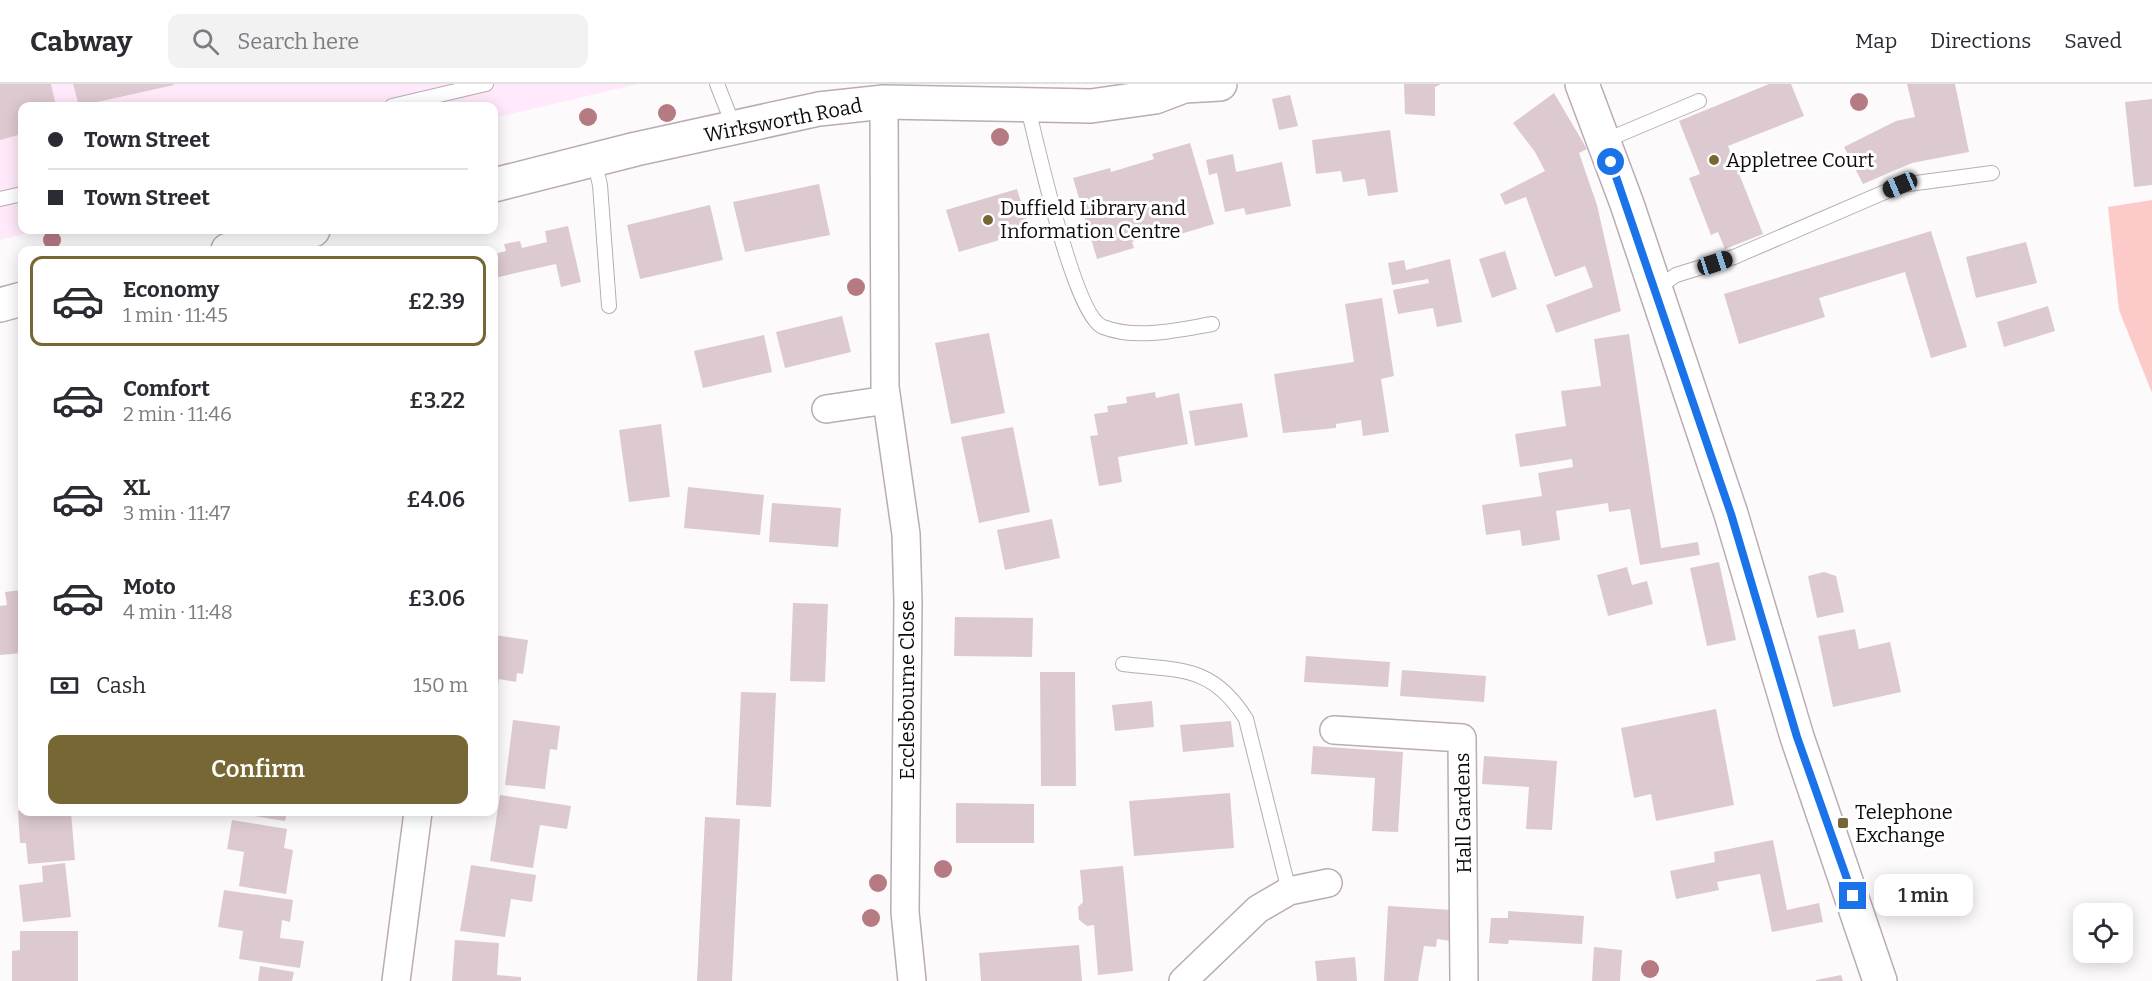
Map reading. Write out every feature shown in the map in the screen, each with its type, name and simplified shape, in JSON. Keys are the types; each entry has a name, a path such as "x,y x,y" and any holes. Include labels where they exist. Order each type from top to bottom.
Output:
{"main road":[{"name":"Wirksworth Road","path":"498,184 819,109 884,102 1090,106 1155,97 1184,86 1220,84"},
{"path":"1582,84 1656,289 1754,586 1797,737 1880,981"},
{"path":"245,246 296,234"},
{"path":"0,304 18,300"}],"street":[{"name":"Ecclesbourne Close","path":"884,102 887,400 906,534 908,602 904,912 912,981"},
{"path":"826,409 887,400"},
{"name":"Hall Gardens","path":"1334,730 1462,738 1464,981"},
{"path":"396,981 417,816"},
{"path":"1183,981 1258,909 1289,891 1328,884"}],"lane":[{"path":"409,102 486,84"},
{"path":"717,84 734,128"},
{"path":"1604,141 1699,101"},
{"path":"1027,105 1065,251 1090,314 1101,327 1127,333 1166,332 1212,324"},
{"path":"594,160 600,185 609,306"},
{"path":"1656,289 1676,275 1734,257 1900,185 1992,173"},
{"path":"0,199 18,195"},
{"path":"1123,664 1201,674 1233,699 1246,719 1289,891"}],"shaded area":[{"path":"0,84 638,84 498,117 498,102 18,102 18,234 25,234 0,240"},
{"path":"2152,200 2152,393 2119,310 2108,207"}],"building":[{"path":"0,84 51,84 55,102 18,102 18,135 0,140"},
{"path":"73,84 174,84 97,102 78,102"},
{"path":"1404,84 1441,84 1435,87 1435,116 1405,114"},
{"name":"Appletree Court","path":"1769,84 1791,84 1804,116 1728,146 1763,234 1725,249 1718,232 1711,235 1689,178 1700,174 1679,121"},
{"path":"1907,84 1955,84 1969,152 1912,163 1863,184 1844,147 1896,121 1915,117"},
{"path":"1554,93 1587,149 1579,153 1597,205 1621,311 1556,333 1546,305 1593,287 1585,266 1555,277 1526,197 1505,205 1500,194 1545,171 1535,152 1513,123"},
{"path":"1290,95 1298,126 1279,130 1272,99"},
{"path":"2152,99 2152,185 2134,187 2125,102"},
{"path":"1390,130 1398,192 1368,196 1365,179 1343,182 1341,171 1316,174 1312,140"},
{"path":"1190,143 1214,224 1177,235 1176,229 1132,242 1134,248 1097,259 1073,178 1110,168 1111,172 1154,159 1152,154"},
{"path":"1233,154 1236,172 1282,162 1291,206 1246,215 1244,208 1225,212 1217,173 1209,175 1206,160"},
{"path":"819,184 830,235 745,252 733,202"},
{"name":"Duffield Library and Information Centre","path":"1017,189 1030,231 959,252 946,210"},
{"path":"710,205 723,260 640,279 627,225"},
{"path":"568,226 581,282 561,287 556,264 498,277 498,253 506,251 504,244 520,241 522,248 547,242 545,231"},
{"path":"1931,231 1967,347 1931,358 1905,272 1819,298 1825,317 1739,344 1724,294"},
{"path":"2026,242 2037,283 1976,298 1966,257"},
{"path":"1505,251 1517,289 1492,298 1479,259"},
{"path":"1450,259 1462,322 1437,327 1433,308 1398,314 1393,290 1429,283 1428,279 1392,285 1388,263 1404,260 1406,270"},
{"path":"1382,298 1394,376 1381,379 1389,432 1363,436 1361,420 1336,424 1336,428 1283,433 1274,374 1354,362 1345,304"},
{"path":"2048,306 2055,331 2004,347 1997,322"},
{"path":"842,316 851,352 785,368 776,332"},
{"path":"989,333 1005,413 951,424 935,343"},
{"path":"1629,334 1661,548 1698,542 1700,555 1640,565 1630,509 1609,512 1608,503 1556,511 1560,540 1522,546 1520,530 1486,535 1482,505 1542,496 1538,473 1573,467 1572,459 1520,467 1515,434 1566,426 1561,391 1601,386 1594,339"},
{"path":"764,335 772,372 703,388 694,351"},
{"path":"1155,392 1156,398 1179,393 1188,444 1118,457 1122,482 1099,486 1090,436 1098,435 1094,414 1108,412 1107,406 1127,403 1126,397"},
{"path":"1242,403 1248,437 1195,446 1189,411"},
{"path":"661,424 670,497 629,502 619,430"},
{"path":"1013,427 1030,512 979,523 961,437"},
{"path":"688,487 764,495 760,535 684,528"},
{"path":"772,503 841,508 838,547 769,542"},
{"path":"1052,519 1060,558 1005,570 997,530"},
{"path":"1719,562 1736,640 1707,646 1690,568"},
{"path":"1627,567 1632,585 1647,581 1653,604 1608,616 1597,575"},
{"path":"1824,572 1836,576 1844,612 1817,618 1808,576"},
{"path":"18,590 18,653 0,655 0,606 7,605 5,592"},
{"path":"793,603 828,604 825,682 790,681"},
{"path":"955,617 1033,618 1032,657 954,656"},
{"path":"1855,629 1859,649 1890,642 1901,692 1833,707 1818,636"},
{"path":"498,636 528,640 523,674 517,673 516,682 499,679 498,686"},
{"path":"1306,656 1390,662 1388,687 1304,682"},
{"path":"1402,670 1486,676 1484,702 1400,696"},
{"path":"1040,672 1075,672 1076,786 1041,786"},
{"path":"741,692 776,693 771,807 736,805"},
{"path":"1152,701 1154,727 1115,731 1112,705"},
{"path":"1716,709 1734,805 1656,821 1651,794 1634,798 1621,728"},
{"path":"513,720 560,726 557,750 550,749 545,789 505,785"},
{"path":"1231,721 1234,747 1183,752 1180,725"},
{"path":"1313,746 1403,752 1398,832 1372,831 1375,778 1311,774"},
{"path":"1484,756 1557,761 1552,830 1526,829 1529,787 1482,784"},
{"path":"1230,793 1234,848 1134,856 1129,801"},
{"path":"500,795 571,806 567,829 540,825 533,868 490,861"},
{"path":"956,803 1034,804 1034,843 956,843"},
{"path":"18,816 71,816 75,860 28,864 26,843 20,843"},
{"path":"254,816 286,816 285,821"},
{"path":"705,817 740,819 732,981 697,981"},
{"path":"232,820 287,829 284,848 293,850 286,894 239,886 244,852 227,849"},
{"path":"1773,840 1787,910 1819,903 1823,922 1772,932 1760,874 1717,882 1719,890 1676,899 1670,871 1715,862 1714,852"},
{"path":"65,863 71,917 23,922 19,885 43,882 42,866"},
{"path":"471,865 536,875 532,902 511,899 505,937 460,931"},
{"path":"1123,866 1133,971 1098,975 1094,925 1087,926 1079,920 1078,907 1083,902 1080,870"},
{"path":"224,890 293,900 290,922 282,920 280,938 304,941 300,968 239,959 243,931 218,927"},
{"path":"1388,906 1453,910 1451,941 1437,939 1436,947 1424,946 1418,981 1384,981"},
{"path":"1508,911 1584,916 1582,944 1509,940 1508,944 1489,943 1491,918 1508,918"},
{"path":"20,931 78,931 78,981 12,981 12,951 20,950"},
{"path":"455,940 499,943 497,975 521,977 521,981 452,981"},
{"path":"1079,945 1082,981 981,981 979,953"},
{"path":"1594,947 1622,950 1620,981 1592,981"},
{"path":"1355,957 1357,981 1317,981 1315,961"},
{"path":"260,966 294,972 292,981 258,981"},
{"path":"1841,975 1843,981 1816,981 1816,980"}],"place":[{"name":"Appletree Court","path":"1714,160"},
{"name":"Duffield Library and Information Centre","path":"988,220"},
{"name":"Telephone Exchange","path":"1843,823"}],"route":[{"path":"1611,162 1731,514 1797,737 1853,896"}]}
